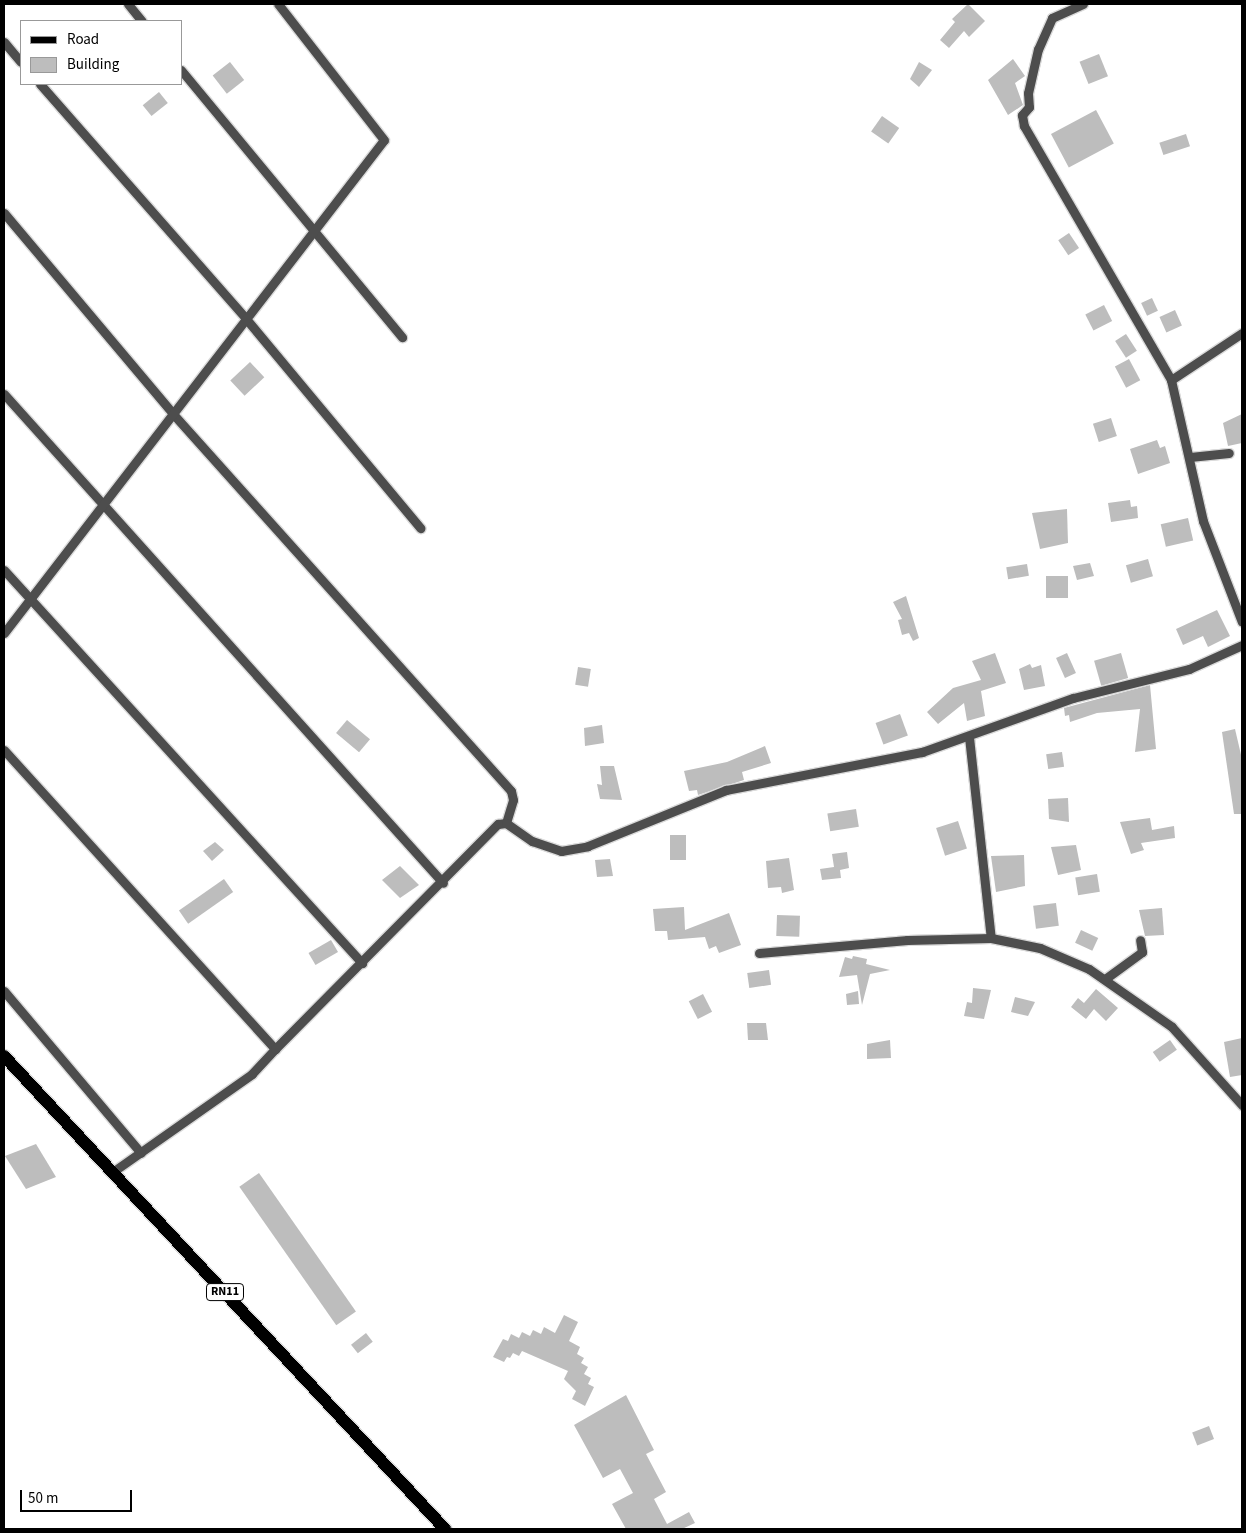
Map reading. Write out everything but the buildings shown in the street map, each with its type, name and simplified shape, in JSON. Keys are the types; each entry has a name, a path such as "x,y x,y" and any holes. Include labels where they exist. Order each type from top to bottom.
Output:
{"main road":[{"name":"RN11","path":"4,1056 111,1173 359,1432 445,1529"}],"street":[{"path":"128,4 141,20"},
{"path":"4,633 105,506 384,140 278,4"},
{"path":"1083,4 1052,18 1038,49 1028,93 1029,106 1022,115 1024,126 1170,380 1190,457 1203,521 1242,622"},
{"path":"4,42 20,61"},
{"path":"182,71 402,337"},
{"path":"41,85 247,320 420,528"},
{"path":"4,214 174,414 511,791 514,800 506,823"},
{"path":"1170,380 1242,333"},
{"path":"4,394 443,883"},
{"path":"1190,457 1229,454"},
{"path":"4,570 362,962"},
{"path":"111,1173 252,1074 443,883 498,824 506,823 532,841 561,850 588,846 726,790 895,759 970,737 1073,698 1188,669 1242,645"},
{"path":"970,737 991,938"},
{"path":"4,750 275,1049"},
{"path":"759,953 907,940 991,938 1040,948 1104,979 1177,1030 1242,1105"},
{"path":"1104,979 1142,952 1140,940"},
{"path":"4,991 141,1153"}]}
